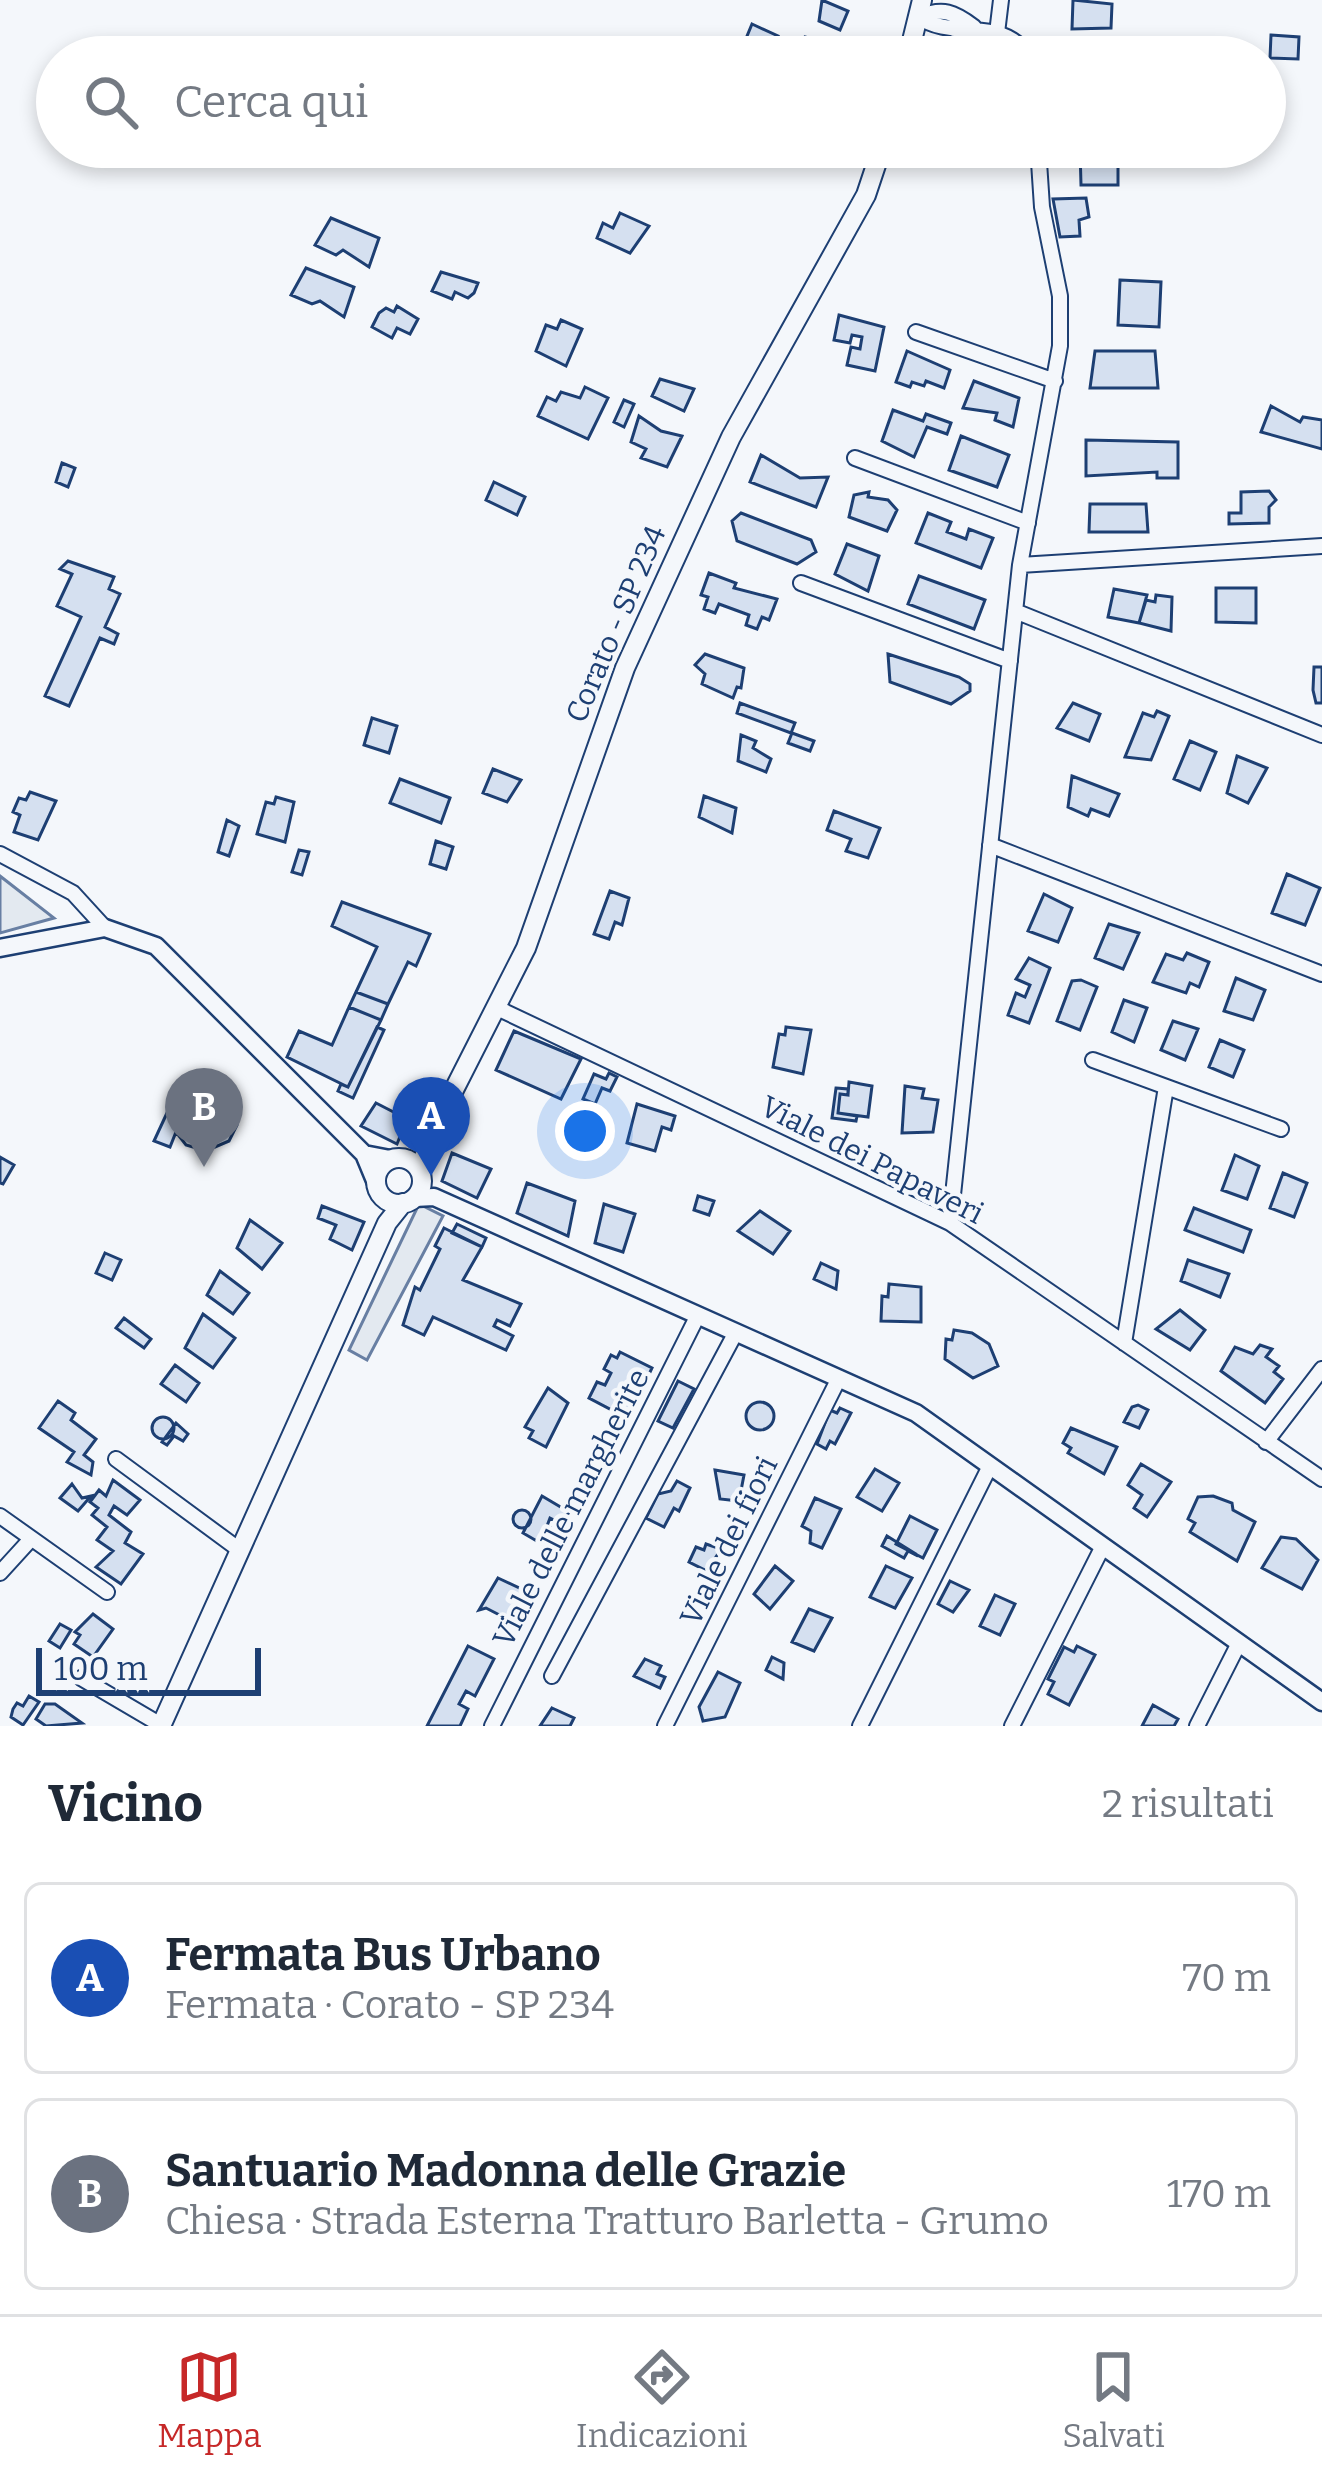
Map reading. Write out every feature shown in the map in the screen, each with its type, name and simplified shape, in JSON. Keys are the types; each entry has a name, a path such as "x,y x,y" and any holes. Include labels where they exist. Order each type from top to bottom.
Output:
{"main road":[{"name":"Corato - SP 234","path":"161,1726 387,1223 419,1190 431,1135 526,948 625,668 731,437 866,195 875,168"},
{"name":"Corato - SP 234","path":"379,1190 379,1169 431,1135"},
{"path":"396,1158 419,1190"},
{"path":"387,1223 379,1190 419,1190"}],"street":[{"path":"950,0 974,27"},
{"path":"997,33 1001,0"},
{"path":"921,8 948,29 974,27 1003,36"},
{"path":"958,36 974,27"},
{"path":"950,1223 1020,565 1055,381 1060,296 1042,207 1040,168"},
{"path":"916,332 1055,381"},
{"path":"855,458 1028,523"},
{"path":"1020,565 1322,546"},
{"path":"801,584 1010,661"},
{"path":"1015,611 1322,735"},
{"path":"990,845 1322,974"},
{"path":"0,854 74,893 105,928 156,946 364,1154 379,1190"},
{"path":"0,948 105,928"},
{"name":"Viale dei Papaveri","path":"495,1007 950,1223 1322,1479"},
{"path":"1093,1060 1282,1129"},
{"path":"1124,1342 1166,1087"},
{"path":"364,1154 396,1158"},
{"path":"419,1190 916,1413 1322,1702"},
{"name":"Viale delle margherite","path":"492,1726 698,1315"},
{"path":"552,1676 736,1332"},
{"path":"1267,1442 1322,1369"},
{"name":"Viale dei fiori","path":"664,1726 838,1378"},
{"path":"116,1460 242,1551"},
{"path":"860,1726 990,1466"},
{"path":"0,1516 107,1592"},
{"path":"0,1573 31,1538"},
{"path":"1012,1726 1103,1546"},
{"path":"1197,1726 1239,1643"},
{"path":"81,1678 161,1726"}],"shaded area":[{"path":"0,876 54,918 0,933"},
{"path":"419,1204 443,1216 367,1360 349,1350"}],"building":[{"path":"822,0 848,11 840,30 819,21"},
{"path":"1073,0 1112,4 1111,28 1072,29"},
{"path":"752,24 778,36 747,36"},
{"path":"1286,36 1299,37 1298,59 1286,59"},
{"path":"1081,168 1118,168 1118,185 1081,185"},
{"path":"1086,198 1089,217 1079,220 1080,236 1060,237 1053,199"},
{"path":"620,213 649,226 630,253 597,238 603,223 613,228"},
{"path":"331,218 379,238 369,267 343,250 336,255 315,245"},
{"path":"306,268 354,287 344,317 320,301 312,304 291,295"},
{"path":"441,272 478,283 474,293 468,298 455,292 452,299 432,291"},
{"path":"1120,280 1161,282 1159,327 1118,325"},
{"path":"397,306 418,319 410,334 397,328 392,338 372,327 379,313 386,308 394,312"},
{"path":"839,315 884,327 875,371 847,365 851,347 860,349 862,337 852,335 850,343 834,340"},
{"path":"561,320 582,329 566,366 536,351 546,325 557,329"},
{"path":"907,351 950,370 944,388 926,381 924,386 912,382 910,387 896,382"},
{"path":"1095,351 1155,351 1158,388 1090,388"},
{"path":"660,379 694,389 684,411 652,396"},
{"path":"974,381 1019,398 1013,427 995,420 997,413 963,408"},
{"path":"585,387 608,398 588,439 538,416 547,397 556,401 561,392 580,398"},
{"path":"624,400 634,404 624,427 614,422"},
{"path":"1271,406 1300,422 1303,417 1322,420 1322,449 1261,432"},
{"path":"893,410 923,421 926,414 951,423 947,434 927,427 914,457 882,441"},
{"path":"639,416 661,431 682,436 667,467 641,458 646,449 631,442"},
{"path":"961,436 1009,455 997,487 949,470"},
{"path":"1086,440 1178,442 1178,478 1157,478 1157,472 1086,476"},
{"path":"761,455 800,478 828,477 816,507 750,482"},
{"path":"62,463 75,468 68,487 56,482"},
{"path":"494,482 525,497 517,515 486,500"},
{"path":"1269,491 1276,500 1269,507 1269,523 1229,524 1229,513 1241,513 1241,492"},
{"path":"869,492 868,497 888,500 897,510 887,531 849,517 854,495"},
{"path":"1090,504 1146,504 1148,532 1089,532"},
{"path":"741,513 811,540 816,552 797,564 737,541 732,521"},
{"path":"928,513 951,522 947,532 966,539 969,529 993,538 981,568 916,543"},
{"path":"847,544 879,556 868,591 835,574"},
{"path":"68,561 114,577 109,589 120,594 105,627 118,634 114,644 100,638 69,706 45,696 81,617 57,606 72,574 60,569"},
{"path":"709,573 736,583 734,588 777,599 769,620 762,617 757,629 746,625 749,615 719,604 715,613 704,609 708,597 701,595"},
{"path":"919,576 985,600 974,629 908,604"},
{"path":"1216,588 1256,588 1256,623 1216,622"},
{"path":"1114,589 1147,595 1139,623 1108,617"},
{"path":"1156,595 1172,597 1171,631 1139,623 1146,600 1155,602"},
{"path":"705,654 744,668 741,688 737,687 733,698 702,684 705,674 695,665"},
{"path":"888,654 959,677 970,684 970,691 951,704 890,682"},
{"path":"1314,667 1322,667 1322,703 1316,703 1313,690"},
{"path":"740,703 795,723 791,733 737,713"},
{"path":"1073,703 1100,714 1089,741 1057,728"},
{"path":"1157,711 1169,716 1151,760 1125,757 1143,713 1154,717"},
{"path":"372,718 397,726 389,753 364,745"},
{"path":"792,733 814,741 810,751 788,743"},
{"path":"741,735 756,741 753,748 771,759 766,772 738,761"},
{"path":"1190,741 1216,752 1200,790 1174,779"},
{"path":"1237,756 1267,768 1248,803 1227,793"},
{"path":"493,769 521,780 507,802 483,793"},
{"path":"1072,776 1119,794 1109,816 1091,809 1088,816 1068,807"},
{"path":"400,779 450,798 441,823 390,803"},
{"path":"30,792 56,801 38,840 14,832 20,815 13,812 19,798 26,800"},
{"path":"704,796 736,808 732,833 699,817"},
{"path":"276,797 294,802 285,842 257,834 266,802 274,804"},
{"path":"834,811 880,828 868,858 846,851 851,839 827,830"},
{"path":"227,820 239,826 229,856 218,852"},
{"path":"436,841 453,847 446,869 430,864"},
{"path":"299,850 309,852 302,875 292,872"},
{"path":"1287,874 1320,888 1305,925 1272,913"},
{"path":"610,891 629,898 622,925 615,922 609,939 594,934"},
{"path":"1044,894 1072,908 1058,942 1028,931"},
{"path":"342,902 430,934 416,966 408,962 388,1004 356,992 377,947 332,926"},
{"path":"1109,924 1139,933 1123,969 1095,958"},
{"path":"1187,953 1209,962 1199,987 1190,983 1186,993 1153,982 1166,954 1183,960"},
{"path":"1029,958 1050,968 1029,1023 1008,1015 1016,993 1025,997 1030,985 1016,979"},
{"path":"1236,978 1265,990 1253,1020 1224,1011"},
{"path":"1072,981 1097,987 1080,1030 1057,1021"},
{"path":"356,992 388,1004 381,1020 349,1007"},
{"path":"1124,1000 1147,1008 1134,1042 1112,1032"},
{"path":"349,1007 381,1020 348,1087 287,1057 299,1031 332,1045"},
{"path":"1173,1021 1198,1029 1185,1060 1161,1050"},
{"path":"377,1027 384,1030 353,1098 338,1091 341,1084 348,1087"},
{"path":"786,1027 811,1030 803,1074 773,1067 779,1034 785,1035"},
{"path":"514,1031 581,1059 561,1099 496,1070"},
{"path":"1220,1040 1244,1050 1233,1077 1209,1067"},
{"path":"609,1073 617,1077 610,1091 602,1088 595,1104 583,1099 594,1074 606,1079"},
{"path":"208,1074 222,1081 219,1089 236,1110 237,1125 229,1141 206,1151 186,1145 176,1132 170,1147 154,1141 173,1100 205,1086 202,1078"},
{"path":"849,1082 872,1086 868,1117 838,1113 840,1094 848,1095"},
{"path":"905,1086 924,1089 922,1098 938,1100 933,1132 902,1133"},
{"path":"836,1088 848,1089 848,1095 840,1094 838,1113 857,1116 856,1121 832,1118"},
{"path":"376,1103 407,1119 397,1144 361,1126"},
{"path":"637,1104 675,1116 671,1130 662,1127 655,1151 627,1143"},
{"path":"452,1153 491,1169 477,1198 442,1181"},
{"path":"1235,1155 1259,1166 1247,1199 1222,1190"},
{"path":"0,1157 14,1165 3,1184 0,1183"},
{"path":"1283,1173 1307,1183 1294,1217 1270,1208"},
{"path":"527,1183 575,1201 568,1236 517,1213"},
{"path":"698,1196 714,1201 709,1215 694,1210"},
{"path":"604,1204 635,1214 623,1252 595,1243"},
{"path":"322,1206 364,1222 352,1250 330,1239 336,1225 318,1218"},
{"path":"1194,1208 1251,1230 1243,1252 1185,1230"},
{"path":"760,1211 790,1231 773,1254 738,1231"},
{"path":"250,1220 282,1243 262,1269 237,1248"},
{"path":"457,1224 486,1238 482,1247 452,1233"},
{"path":"444,1228 482,1247 463,1280 521,1304 510,1326 497,1320 494,1326 513,1336 506,1350 433,1317 424,1335 403,1325 415,1287 420,1290 440,1249 435,1246"},
{"path":"105,1253 121,1260 112,1280 96,1273"},
{"path":"1188,1260 1229,1274 1220,1297 1181,1281"},
{"path":"821,1263 838,1271 836,1289 814,1279"},
{"path":"220,1271 249,1293 233,1314 207,1295"},
{"path":"889,1284 921,1287 921,1322 881,1321 882,1296 888,1297"},
{"path":"1180,1310 1205,1330 1190,1350 1156,1329"},
{"path":"203,1314 235,1338 213,1368 185,1348"},
{"path":"124,1318 151,1339 144,1348 116,1328"},
{"path":"954,1330 972,1333 989,1344 998,1366 973,1378 945,1359 946,1339 952,1340"},
{"path":"1260,1345 1272,1349 1266,1357 1279,1366 1274,1372 1283,1379 1265,1403 1221,1371 1235,1347 1253,1354"},
{"path":"620,1352 652,1368 644,1385 638,1382 627,1418 589,1398 597,1382 605,1385 611,1373 604,1369 611,1355 617,1358"},
{"path":"175,1365 199,1383 186,1402 161,1384"},
{"path":"678,1381 694,1389 673,1428 658,1421"},
{"path":"548,1388 568,1403 546,1447 529,1438 533,1431 525,1427"},
{"path":"58,1401 75,1413 71,1420 96,1439 84,1455 93,1462 91,1475 67,1462 74,1452 39,1428"},
{"path":"760,1402 770,1406 774,1416 770,1426 760,1430 750,1426 746,1416 750,1406"},
{"path":"1138,1405 1148,1410 1139,1428 1124,1422"},
{"path":"840,1408 851,1413 835,1444 830,1441 826,1449 817,1444 830,1410 837,1413"},
{"path":"163,1417 174,1428 163,1439 152,1428"},
{"path":"176,1423 188,1434 183,1441 174,1436 167,1445 162,1442"},
{"path":"1071,1428 1117,1447 1104,1474 1068,1453 1071,1448 1063,1443"},
{"path":"1141,1464 1171,1482 1147,1517 1134,1508 1142,1495 1128,1485"},
{"path":"875,1469 899,1483 882,1511 857,1497"},
{"path":"715,1470 744,1475 739,1501 720,1499"},
{"path":"113,1480 140,1500 127,1515 114,1506 109,1515 131,1532 125,1543 143,1554 121,1584 96,1567 113,1551 97,1540 107,1527 92,1515 98,1508 90,1502 99,1490 106,1496"},
{"path":"677,1481 690,1488 679,1511 674,1508 664,1527 646,1518 658,1494 671,1491"},
{"path":"72,1484 82,1498 91,1496 78,1511 60,1498"},
{"path":"542,1496 569,1512 562,1524 550,1518 547,1526 564,1534 554,1551 523,1533"},
{"path":"1198,1497 1232,1503 1233,1510 1255,1522 1237,1561 1190,1532 1195,1523 1188,1519"},
{"path":"815,1498 841,1509 822,1548 810,1543 811,1531 802,1526"},
{"path":"522,1510 531,1519 522,1528 513,1519"},
{"path":"910,1516 937,1530 923,1558 896,1544"},
{"path":"887,1536 916,1555 908,1551 904,1558 882,1546"},
{"path":"1281,1537 1296,1539 1318,1560 1302,1589 1262,1568"},
{"path":"706,1544 721,1549 707,1571 689,1562 696,1547 704,1550"},
{"path":"775,1566 793,1581 770,1609 754,1594"},
{"path":"886,1566 912,1578 895,1608 870,1597"},
{"path":"498,1578 532,1594 517,1624 486,1608 479,1610"},
{"path":"950,1581 969,1590 953,1612 938,1604"},
{"path":"995,1595 1015,1604 1000,1635 980,1626"},
{"path":"809,1609 832,1618 814,1651 792,1642"},
{"path":"93,1614 113,1629 93,1657 74,1644 80,1635 75,1632"},
{"path":"60,1624 71,1630 60,1648 49,1641"},
{"path":"468,1646 494,1659 475,1696 466,1691 459,1704 468,1709 460,1726 427,1726"},
{"path":"1077,1646 1095,1655 1069,1705 1048,1694 1054,1682 1048,1679 1064,1647 1074,1652"},
{"path":"772,1657 784,1663 783,1679 766,1670"},
{"path":"645,1659 661,1666 657,1674 665,1677 660,1688 634,1676"},
{"path":"718,1672 740,1683 725,1717 703,1721 699,1707"},
{"path":"29,1696 39,1702 23,1725 11,1717 17,1703 23,1706"},
{"path":"45,1704 55,1704 82,1723 46,1726 36,1719"},
{"path":"1153,1705 1178,1719 1174,1726 1142,1726"},
{"path":"552,1708 574,1718 570,1726 540,1726"}],"place":[{"name":"Santuario Madonna delle Grazie","path":"204,1167"},
{"name":"Fermata Bus Urbano","path":"431,1176"}]}
